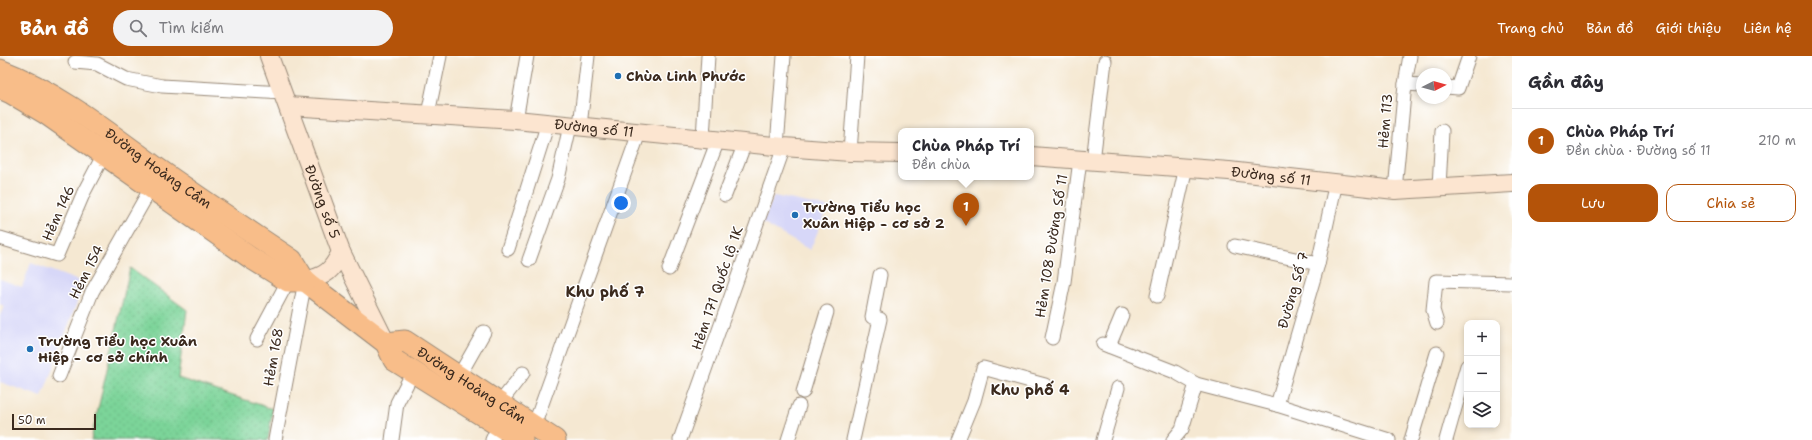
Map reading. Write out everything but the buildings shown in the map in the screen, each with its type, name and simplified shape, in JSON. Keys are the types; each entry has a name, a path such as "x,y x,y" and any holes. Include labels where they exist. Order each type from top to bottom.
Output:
{"main road":[{"name":"Đường số 5","path":"269,56 341,252 386,343"},
{"name":"Đường Hoàng Cầm","path":"0,70 49,93 90,119 156,167 292,260 296,281"},
{"name":"Đường Hoàng Cầm","path":"0,88 45,113 251,258 296,281 386,343 394,360 496,432 528,433 555,440"},
{"name":"Đường số 11","path":"285,100 428,114 516,120 745,143 850,152 898,153"},
{"name":"Đường số 11","path":"1034,156 1186,167 1336,182 1395,190 1512,183"},
{"path":"296,281 328,273 336,264 341,252"},
{"name":"Đường Hoàng Cầm","path":"386,343 405,341 500,403 528,433"}],"street":[{"path":"428,114 440,56"},
{"path":"516,120 527,56"},
{"path":"529,260 575,126 588,56"},
{"path":"669,269 711,139 708,56"},
{"name":"Hẻm 171 Quốc lộ 1K","path":"680,440 780,146 784,56"},
{"path":"850,152 857,56"},
{"name":"Hẻm 113","path":"1395,190 1405,84 1410,56"},
{"path":"1452,88 1458,88 1469,56"},
{"name":"Hẻm 108 Đường Số 11","path":"1052,338 1064,282 1105,61"},
{"path":"75,62 97,64 126,78 162,86 285,100"},
{"path":"1405,84 1416,85"},
{"path":"508,249 548,123"},
{"path":"1439,188 1442,131"},
{"path":"528,433 638,133"},
{"path":"725,195 745,143"},
{"name":"Hẻm 146","path":"0,238 57,255 84,192 104,154"},
{"path":"1157,296 1186,167"},
{"name":"Đường Số 7","path":"1277,405 1318,264 1336,182"},
{"name":"Hẻm 154","path":"59,376 92,292 151,188"},
{"path":"1235,246 1318,264"},
{"path":"853,440 880,319 872,317 880,275"},
{"path":"257,339 296,281"},
{"name":"Hẻm 168","path":"275,440 296,281"},
{"path":"1437,323 1433,310 1436,281 1512,284"},
{"path":"803,392 827,312"},
{"path":"1122,315 1106,345 1175,372 1196,384 1277,405 1389,440"},
{"path":"459,376 484,332"},
{"path":"1411,440 1437,353"},
{"path":"958,440 974,401 983,368 1045,384"},
{"path":"392,440 397,403 413,372"},
{"path":"500,403 523,373"},
{"path":"1446,440 1464,377"},
{"path":"1173,440 1182,429 1196,384"},
{"path":"1103,440 1118,388"},
{"path":"788,440 799,406"}],"shaded area":[{"name":"Trường Tiểu học Xuân Hiệp - cơ sở 2","path":"774,196 828,207 810,250 762,223"},
{"name":"Trường Tiểu học Xuân Hiệp - cơ sở chính","path":"31,263 84,283 42,397 0,382 0,316 4,306 0,304 0,279 22,287"}],"green space":[{"path":"130,268 187,310 178,378 273,409 268,440 91,440"}],"place":[{"name":"Chùa Linh Phước","path":"618,76"},
{"name":"Trường Tiểu học Xuân Hiệp - cơ sở 2","path":"795,215"},
{"name":"Chùa Pháp Trí","path":"966,226"},
{"name":"Trường Tiểu học Xuân Hiệp - cơ sở chính","path":"30,349"}],"district":[{"name":"Khu phố 7","path":"605,292"},
{"name":"Khu phố 4","path":"1030,390"}]}
